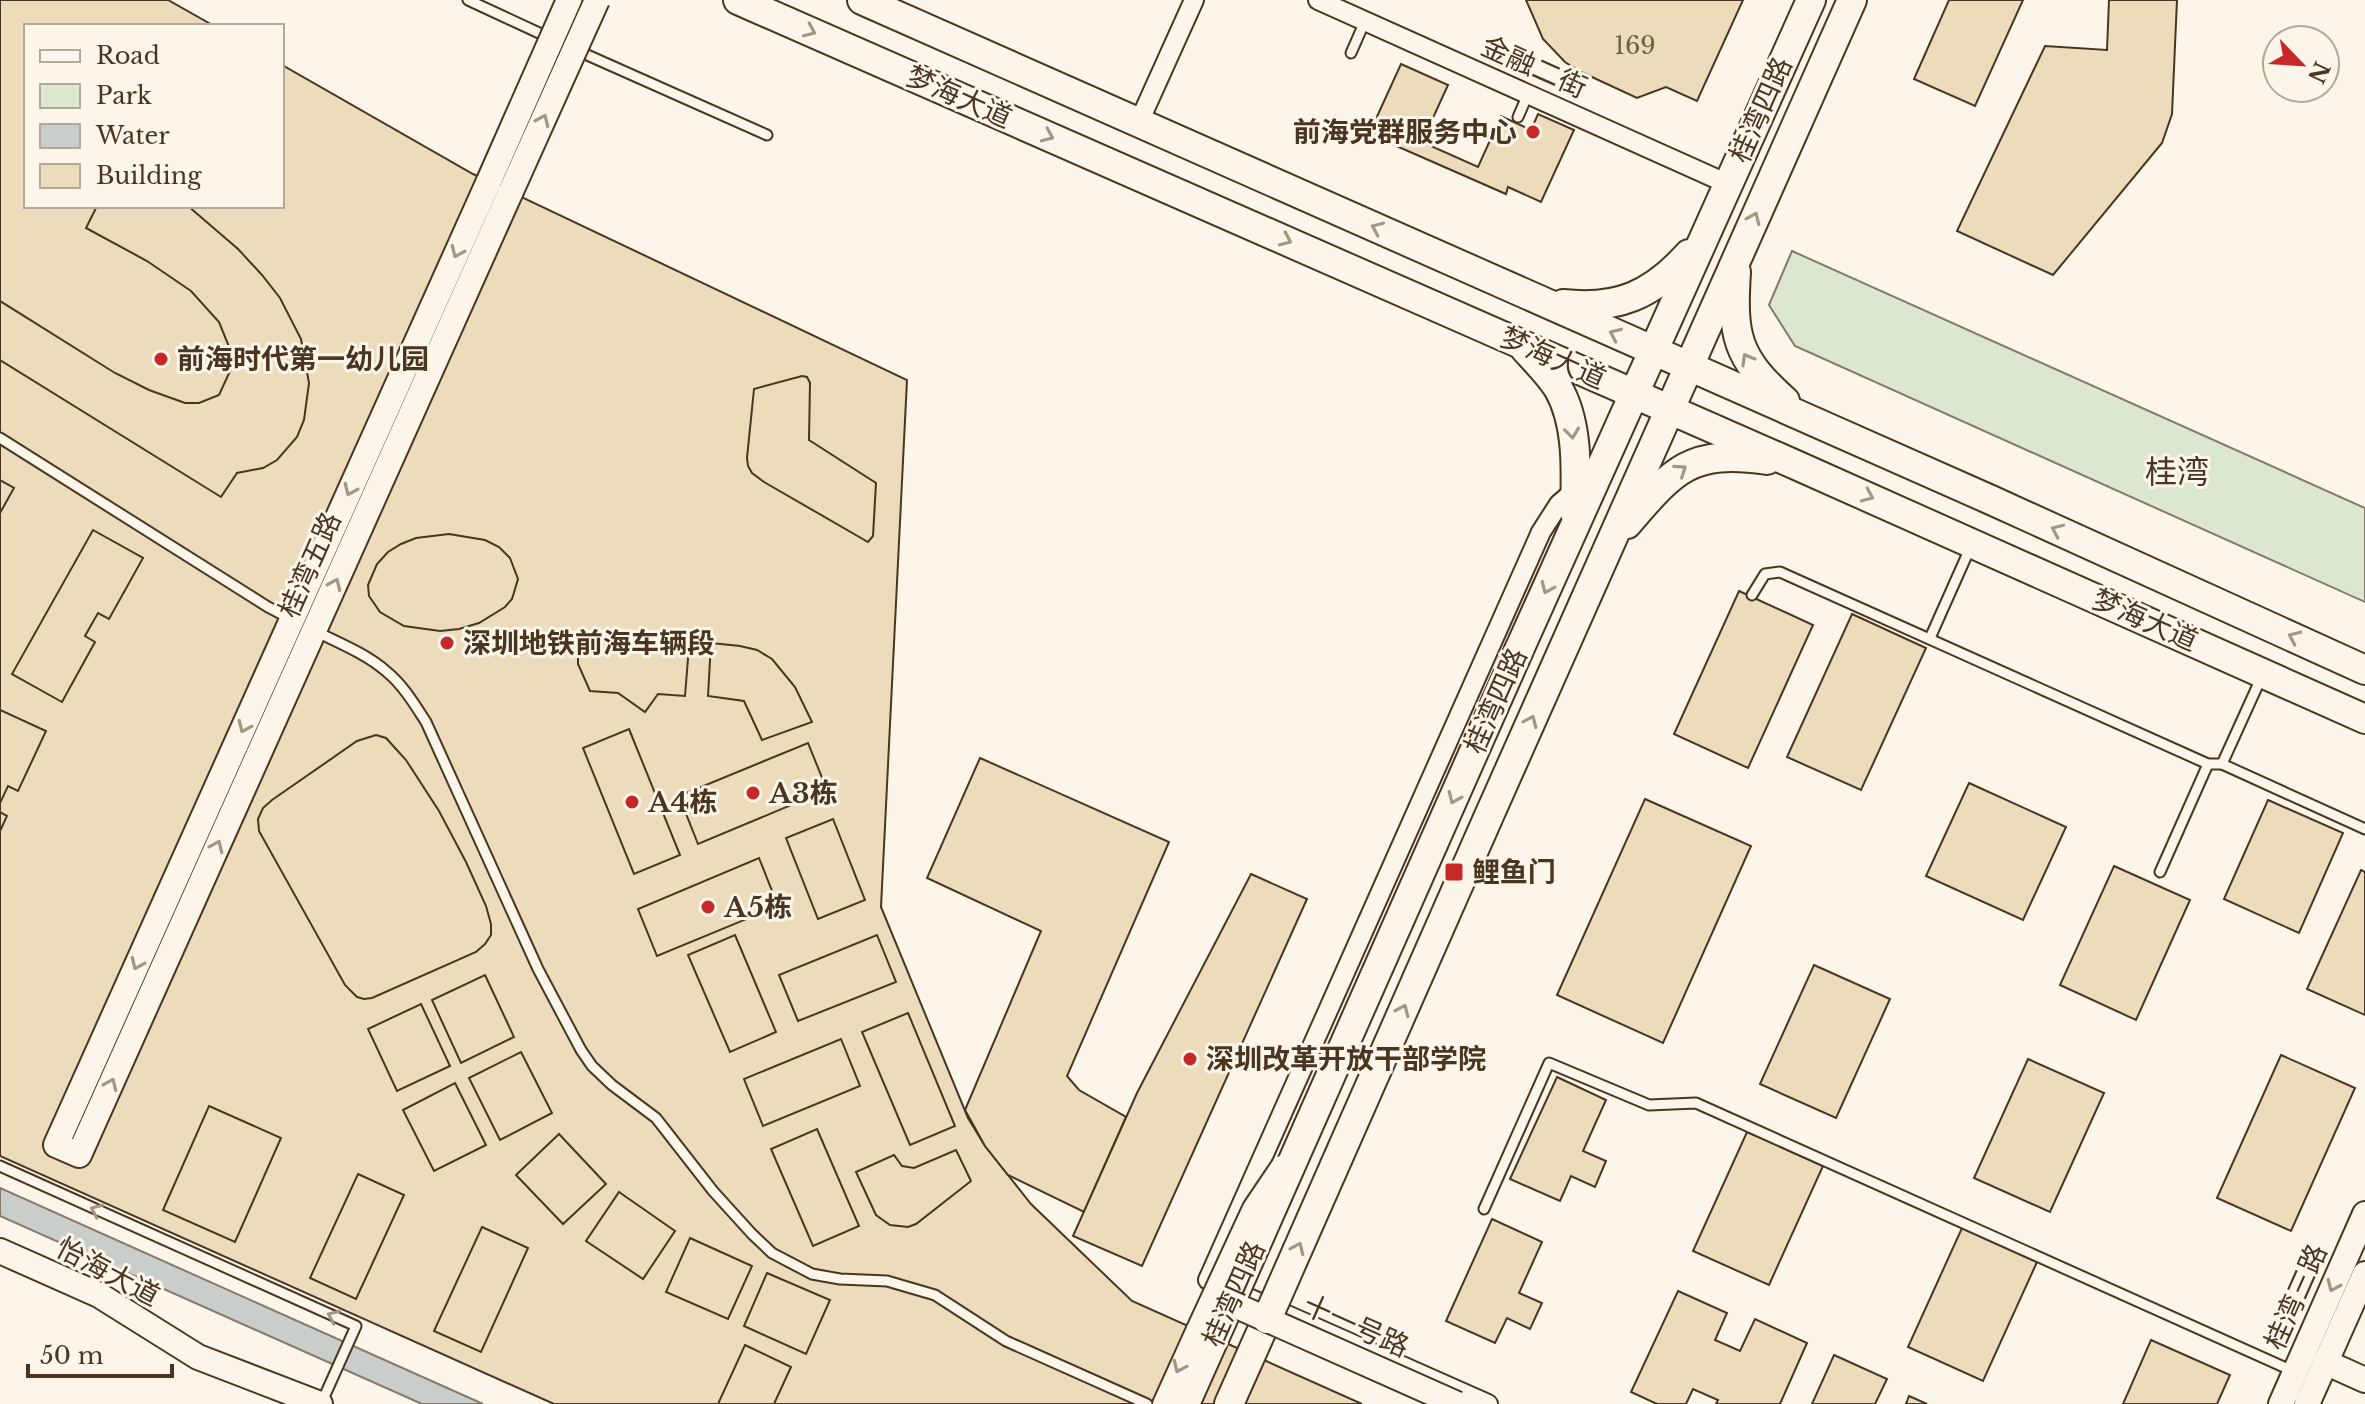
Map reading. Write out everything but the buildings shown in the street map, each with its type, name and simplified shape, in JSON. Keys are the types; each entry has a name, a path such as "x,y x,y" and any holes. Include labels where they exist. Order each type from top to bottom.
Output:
{"main road":[{"name":"梦海大道","path":"738,0 1973,543 2365,719"},
{"name":"梦海大道","path":"862,0 2365,670"},
{"name":"桂湾四路","path":"1185,1404 1205,1334 1313,1115 1574,526 1586,482 1633,393 1811,0"},
{"name":"桂湾四路","path":"1229,1404 1852,0"},
{"path":"1539,300 1615,304 1658,284 1703,239"},
{"path":"1737,255 1735,319 1740,345 1750,366 1800,416"},
{"path":"1520,343 1548,375 1565,403 1586,482"},
{"path":"1608,546 1656,490 1692,462 1716,457 1742,457 1796,465"}],"street":[{"name":"桂湾五路","path":"569,0 500,186 314,631 79,1155 56,1145 292,620 500,186 597,0"},
{"path":"1139,122 1194,0"},
{"name":"金融二街","path":"1318,0 1728,184"},
{"path":"1488,1404 1208,1280 1536,541 1559,504 1586,482"},
{"name":"桂湾三路","path":"2281,1404 2365,1214"},
{"name":"怡海大道","path":"0,1251 99,1295 198,1357 321,1404"},
{"name":"桂湾三路","path":"2307,1404 2365,1274"},
{"name":"十一号路","path":"1221,1299 1457,1404"},
{"path":"1162,1404 1205,1334"},
{"path":"2325,1362 2365,1380"}],"lane":[{"path":"468,0 557,41"},
{"path":"1351,53 1365,21"},
{"path":"571,48 767,135"},
{"path":"1518,117 1528,94"},
{"path":"0,438 292,620 388,672 426,722 538,969 581,1050 612,1085 656,1118 733,1214 762,1244 793,1266 812,1274 887,1281 935,1295 1006,1341 1147,1404"},
{"path":"1930,638 1973,543"},
{"path":"1752,595 1765,574 1780,572 2208,764 2222,764 2365,829"},
{"path":"2222,764 2263,672"},
{"path":"2160,872 2208,764"},
{"path":"1484,1209 1549,1063 1649,1105 1696,1103 2295,1372"},
{"path":"0,1166 356,1326 321,1404"}],"green space":[{"path":"1792,251 2365,508 2365,602 1795,346 1769,305"}],"water":[{"path":"0,1188 483,1404 422,1404 0,1216"}],"place":[{"name":"前海党群服务中心","path":"1533,132"},
{"name":"前海时代第一幼儿园","path":"161,359"},
{"name":"深圳地铁前海车辆段","path":"447,643"},
{"name":"A3栋","path":"753,793"},
{"name":"A4栋","path":"632,802"},
{"name":"鲤鱼门","path":"1454,872"},
{"name":"A5栋","path":"708,907"},
{"name":"深圳改革开放干部学院","path":"1190,1059"}],"district":[{"name":"桂湾","path":"2177,472"}]}
